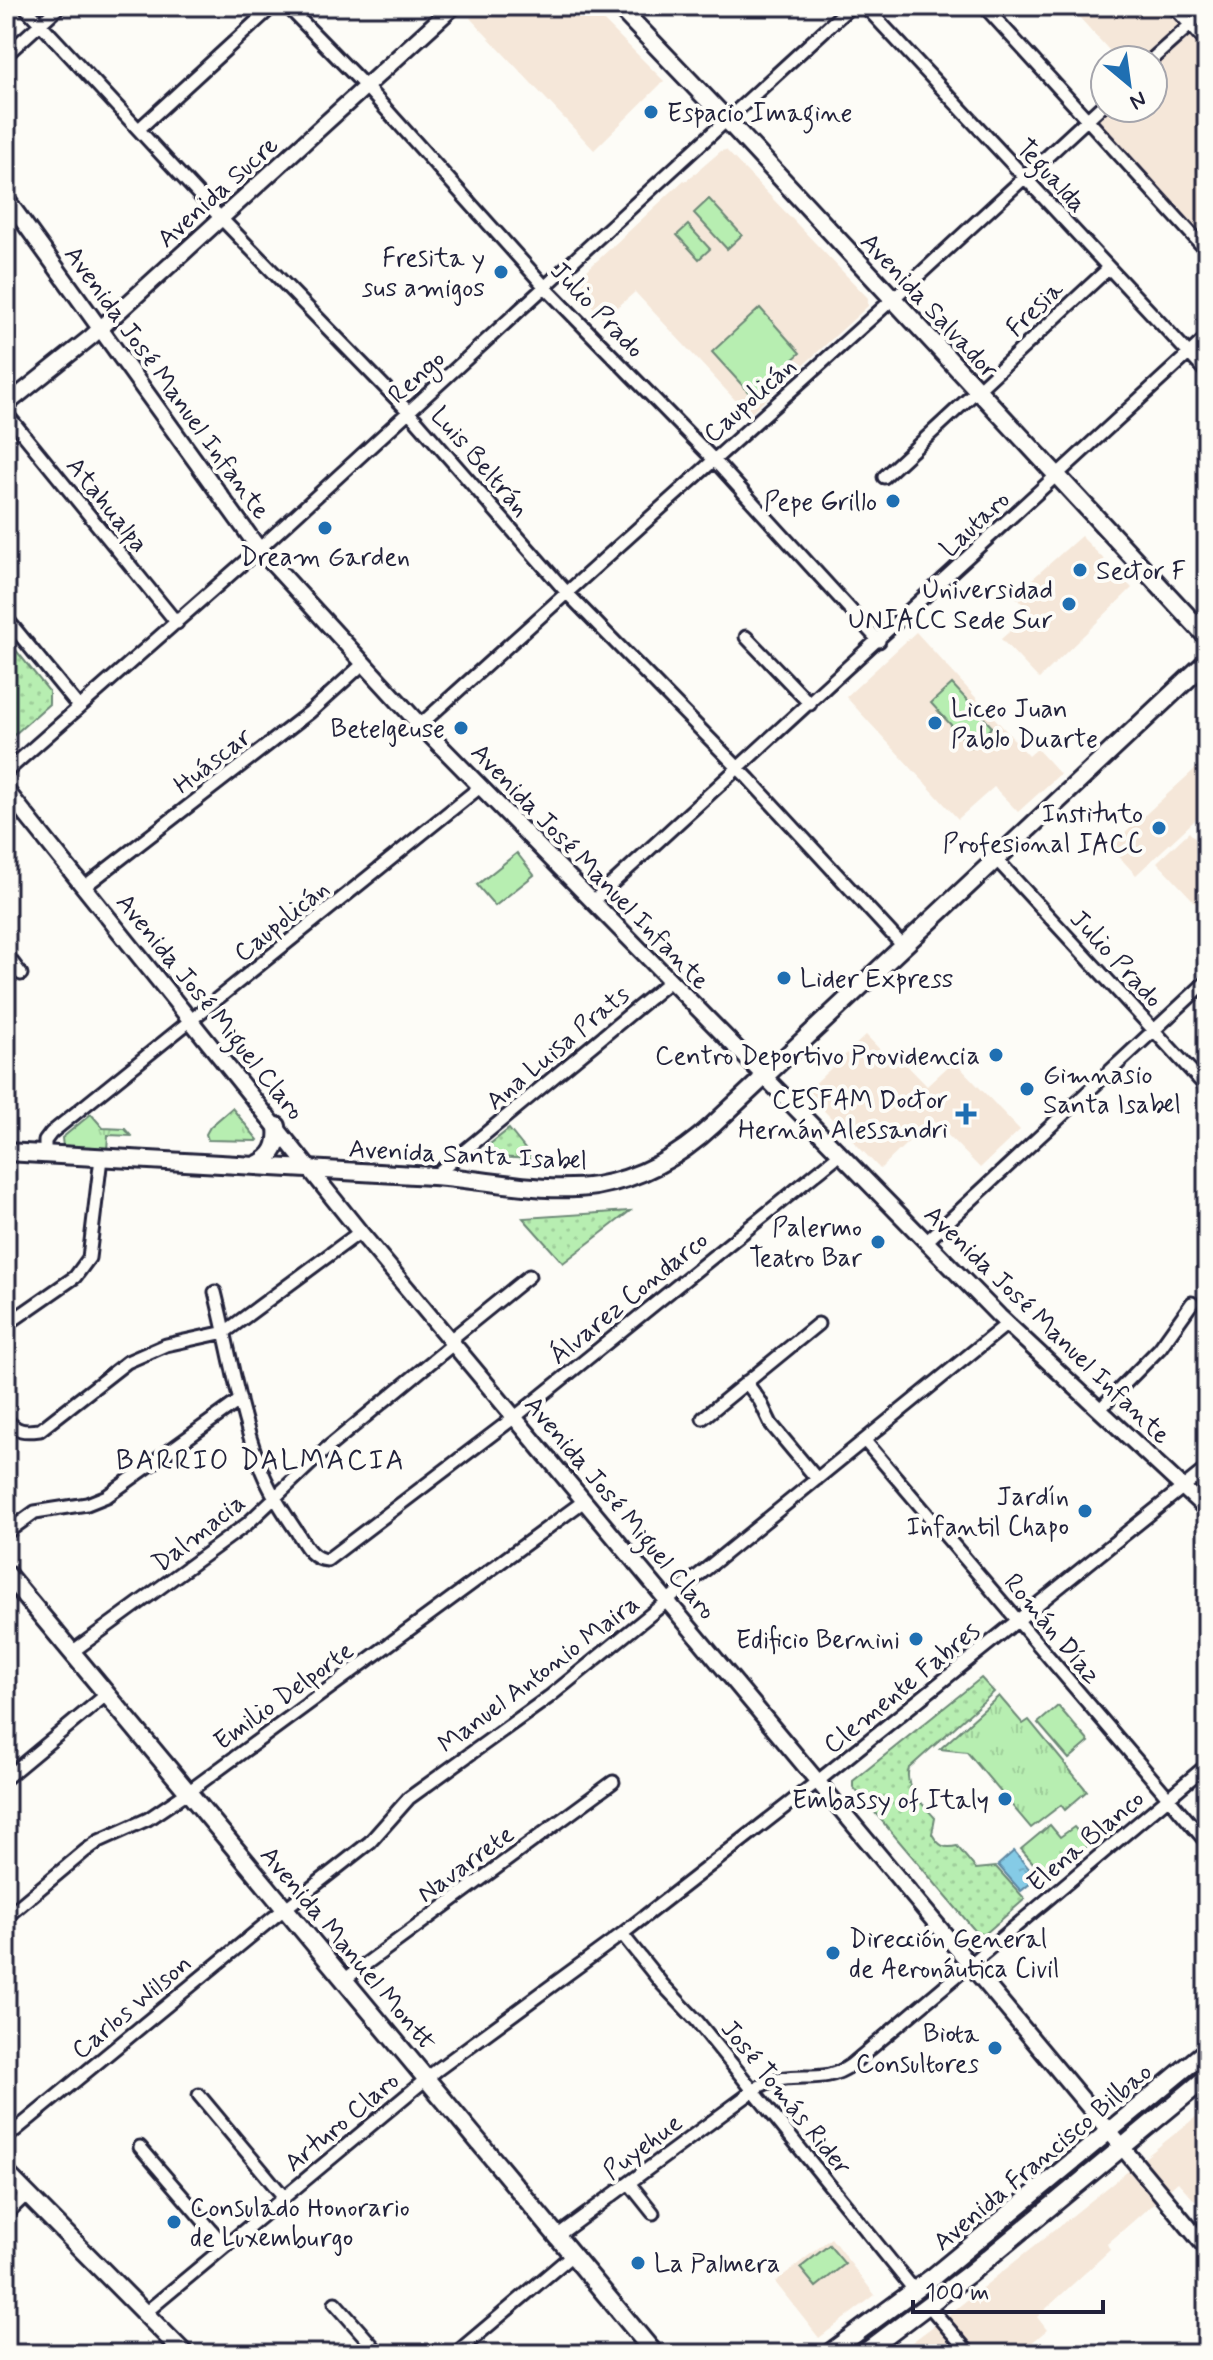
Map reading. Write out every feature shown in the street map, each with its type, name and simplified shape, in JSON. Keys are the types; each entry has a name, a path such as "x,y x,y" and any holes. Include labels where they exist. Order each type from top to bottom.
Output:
{"main road":[{"name":"Avenida Salvador","path":"618,6 1207,637"},
{"name":"Avenida Santa Isabel","path":"6,1152 434,1176 557,1188 614,1182 651,1169 684,1150 764,1078 1207,661"},
{"path":"256,1165 268,1159 275,1150 277,1126"},
{"name":"Avenida Manuel Montt","path":"6,1573 655,2354"},
{"name":"Avenida Francisco Bilbao","path":"828,2354 915,2291 1207,2050"},
{"name":"Avenida Francisco Bilbao","path":"863,2354 929,2306 1207,2077"},
{"path":"6,2173 185,2354"}],"street":[{"name":"Luis Beltrán","path":"24,6 221,218 409,412 568,594 739,769 903,946"},
{"path":"6,55 60,6"},
{"path":"139,129 273,6"},
{"name":"Julio Prado","path":"287,6 367,88 546,288 714,460 879,641"},
{"name":"Avenida Sucre","path":"6,405 99,330 454,6"},
{"name":"Rengo","path":"6,772 259,549 851,6"},
{"name":"Tegualda","path":"865,6 1207,373"},
{"path":"984,6 1207,251"},
{"path":"1173,6 1207,43"},
{"path":"1169,44 1207,10"},
{"name":"Caupolicán","path":"420,725 568,594 1089,117"},
{"name":"Avenida José Manuel Infante","path":"6,198 259,549 420,725 1007,1324 1207,1510"},
{"name":"Fresia","path":"884,477 1109,268"},
{"name":"Lautaro","path":"592,902 1207,337"},
{"name":"Atahualpa","path":"6,413 177,623"},
{"path":"6,618 78,706"},
{"path":"746,637 810,704"},
{"name":"Huáscar","path":"84,887 310,712 364,663"},
{"name":"Caupolicán","path":"45,1154 45,1141 51,1133 480,787"},
{"name":"Avenida José Miguel Claro","path":"6,790 360,1232 1207,2249"},
{"name":"Julio Prado","path":"996,859 1207,1088"},
{"path":"6,954 21,974"},
{"name":"Ana Luisa Prats","path":"434,1176 670,981"},
{"path":"926,1242 1207,981"},
{"name":"Álvarez Condarco","path":"275,1497 310,1552 320,1560 327,1560 514,1417 840,1154"},
{"path":"6,1325 75,1277 89,1258 101,1158"},
{"path":"6,1419 14,1429 24,1432 40,1430 127,1362 142,1354 225,1332 360,1232"},
{"name":"Dalmacia","path":"72,1652 227,1540 326,1449 529,1276"},
{"path":"215,1292 240,1400 259,1463 275,1497"},
{"path":"1100,1409 1160,1348 1192,1303"},
{"path":"703,1418 818,1324"},
{"name":"Manuel Antonio Maira","path":"285,1908 370,1842 409,1798 529,1712 1007,1324"},
{"path":"746,1382 771,1424 817,1479"},
{"path":"6,1533 35,1512 87,1504 107,1496 240,1400"},
{"name":"Román Díaz","path":"865,1441 1207,1843"},
{"name":"Clemente Fabres","path":"426,2079 622,1934 818,1781 1207,1468"},
{"name":"Emilio Delporte","path":"6,1917 85,1851 99,1841 148,1819 188,1792 584,1501"},
{"path":"6,1778 107,1694"},
{"name":"Elena Blanco","path":"753,2091 783,2076 827,2076 844,2070 1207,1765"},
{"name":"Navarrete","path":"344,1980 613,1782"},
{"name":"Carlos Wilson","path":"6,2138 285,1908"},
{"name":"José Tomás Rider","path":"622,1934 915,2291"},
{"name":"Arturo Claro","path":"145,2313 426,2079"},
{"name":"Puyehue","path":"557,2236 753,2091"},
{"name":"Arturo Claro","path":"199,2095 284,2197"},
{"path":"140,2147 225,2246"},
{"path":"629,2183 653,2213"},
{"path":"6,2214 27,2194"},
{"path":"455,2354 572,2255"},
{"path":"335,2303 380,2354"},
{"path":"929,2306 970,2354"}],"shaded area":[{"path":"482,6 589,6 664,81 594,150 470,18"},
{"path":"1069,6 1207,6 1207,259 1086,121 1089,119 1089,124 1169,124 1169,44 1103,44"},
{"path":"726,150 868,298 868,306 749,415 635,292 604,319 572,284 684,180"},
{"name":"Universidad UNIACC Sede Sur","path":"1081,536 1132,588 1039,679 1001,639 1031,613 1014,595"},
{"name":"Liceo Juan Pablo Duarte","path":"916,632 1029,756 1037,749 1060,774 1018,812 994,787 958,819 846,697"},
{"name":"Instituto Profesional IACC","path":"1207,758 1207,809 1136,875 1110,847"},
{"path":"1189,832 1207,851 1207,915 1157,862"},
{"path":"866,1035 889,1059 895,1053 927,1086 954,1061 1020,1130 980,1168 932,1119 880,1169 806,1092"},
{"path":"1207,2108 1207,2191 1195,2201 1178,2182 1107,2244 1110,2250 1037,2317 1047,2330 1018,2354 896,2354 947,2316"},
{"path":"831,2238 875,2295 819,2338 775,2282"}],"green space":[{"path":"709,199 742,235 727,249 694,213"},
{"path":"688,225 710,249 699,259 677,235"},
{"path":"760,308 800,353 752,396 712,352"},
{"path":"6,638 49,691 49,704 6,742"},
{"path":"952,684 992,727 971,747 931,703"},
{"path":"517,853 534,875 495,906 477,885"},
{"path":"232,1108 257,1141 208,1140 206,1134 210,1127"},
{"path":"91,1114 103,1128 125,1129 131,1136 108,1135 107,1151 63,1147 62,1138"},
{"path":"509,1129 533,1159 475,1156"},
{"path":"630,1211 563,1263 523,1218"},
{"path":"981,1678 994,1692 909,1768 908,1775 911,1789 935,1818 932,1834 937,1841 945,1847 957,1846 976,1869 996,1867 1025,1899 985,1934 977,1933 853,1787 853,1781"},
{"path":"999,1696 1023,1724 1029,1720 1087,1791 1065,1810 1061,1805 1031,1828 967,1752 940,1749"},
{"path":"1058,1706 1089,1742 1069,1759 1038,1723"},
{"path":"1050,1825 1060,1837 1074,1827 1089,1844 1048,1880 1021,1849"},
{"path":"1092,2155 1095,2158 929,2295 848,2354 839,2354"},
{"path":"829,2245 845,2264 816,2287 800,2268"}],"water":[{"path":"1014,1851 1037,1878 1021,1891 998,1865"}],"place":[{"name":"Espacio Imagine","path":"651,112"},
{"name":"Fresita y sus amigos","path":"501,272"},
{"name":"Pepe Grillo","path":"893,501"},
{"name":"Dream Garden","path":"325,528"},
{"name":"Sector F","path":"1080,570"},
{"name":"Universidad UNIACC Sede Sur","path":"1069,604"},
{"name":"Liceo Juan Pablo Duarte","path":"935,723"},
{"name":"Betelgeuse","path":"461,728"},
{"name":"Instituto Profesional IACC","path":"1159,828"},
{"name":"Lider Express","path":"784,978"},
{"name":"Centro Deportivo Providencia","path":"996,1055"},
{"name":"Gimnasio Santa Isabel","path":"1027,1089"},
{"name":"CESFAM Doctor Hernán Alessandri","path":"966,1114"},
{"name":"Palermo Teatro Bar","path":"878,1242"},
{"name":"Jardín Infantil Chapo","path":"1085,1511"},
{"name":"Edificio Bernini","path":"916,1639"},
{"name":"Embassy of Italy","path":"1005,1799"},
{"name":"Dirección General de Aeronáutica Civil","path":"833,1953"},
{"name":"Biota Consultores","path":"995,2048"},
{"name":"Consulado Honorario de Luxemburgo","path":"174,2222"},
{"name":"La Palmera","path":"638,2263"}],"district":[{"name":"BARRIO DALMACIA","path":"261,1459"}]}
